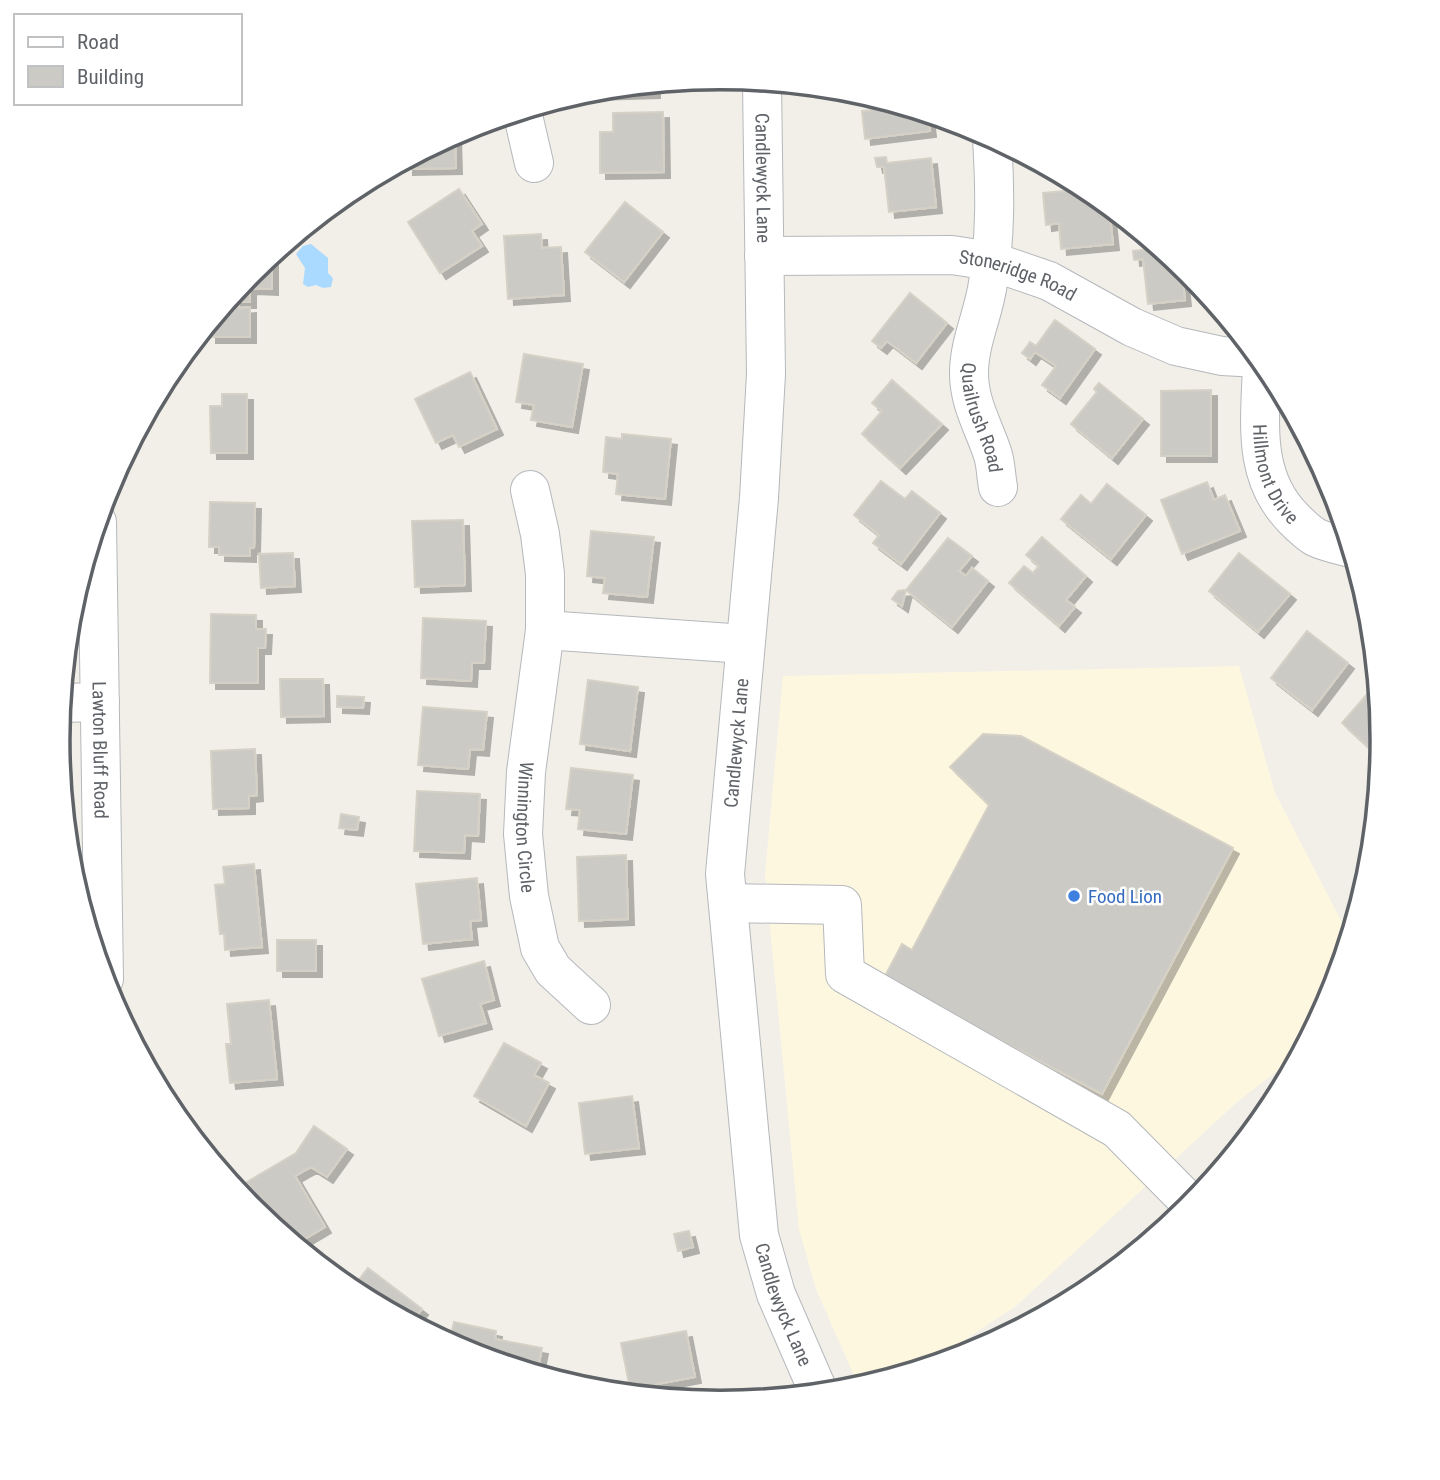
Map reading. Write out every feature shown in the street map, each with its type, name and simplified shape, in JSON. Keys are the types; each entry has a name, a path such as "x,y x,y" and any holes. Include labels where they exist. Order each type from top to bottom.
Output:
{"street":[{"name":"Candlewyck Lane","path":"762,91 766,374 759,498 725,874 759,1235 776,1294 815,1383"},
{"path":"524,120 534,163"},
{"name":"Quailrush Road","path":"993,150 995,235 988,286 971,352 969,377 977,418 993,456 998,487"},
{"name":"Stoneridge Road","path":"764,256 952,254 992,261 1049,281 1132,327 1176,346 1246,358"},
{"name":"Hillmont Drive","path":"1261,380 1260,449 1274,494 1283,508 1305,530 1315,537 1340,545"},
{"name":"Winnington Circle","path":"530,490 540,534 545,574 545,630 526,772 523,834 528,896 540,948 553,970 590,1005"},
{"name":"Lawton Bluff Road","path":"98,553 104,947"},
{"path":"545,630 745,644"},
{"path":"71,702 100,702"},
{"path":"728,903 842,905 845,974 1117,1129 1179,1201"}],"shaded area":[{"path":"1239,666 1275,793 1343,925 1321,989 1281,1068 1236,1103 1016,1306 955,1346 854,1376 816,1289 799,1229 765,875 783,676"}],"water":[{"path":"311,244 328,258 328,273 333,278 331,287 308,287 303,284 305,268 296,254 303,246"}],"building":[{"path":"872,110 929,124 930,131 865,139 862,111"},
{"path":"663,112 664,172 600,173 600,132 613,132 613,113"},
{"path":"455,146 456,168 410,169"},
{"path":"886,157 887,163 931,158 936,207 889,212 884,167 877,167 875,158"},
{"path":"459,189 482,224 472,231 482,246 440,273 408,222"},
{"path":"1067,191 1110,220 1113,244 1061,249 1059,223 1046,225 1043,193"},
{"path":"625,202 663,232 624,282 585,252"},
{"path":"541,234 542,248 561,247 564,295 508,299 504,236"},
{"path":"1147,249 1180,280 1183,283 1185,300 1148,304 1143,259 1134,260 1133,251"},
{"path":"272,269 272,289 252,288"},
{"path":"250,291 250,302 239,302"},
{"path":"910,293 947,323 916,363 887,341 881,348 872,341"},
{"path":"239,302 239,308 250,307 250,337 210,337"},
{"path":"1055,320 1095,349 1060,398 1042,385 1056,366 1035,352 1030,359 1022,353 1030,342 1036,346"},
{"path":"524,354 583,364 572,427 531,420 534,405 516,402"},
{"path":"470,372 497,429 459,447 453,435 436,443 415,399"},
{"path":"892,380 942,424 900,468 862,434 882,411 872,403"},
{"path":"1099,383 1143,419 1112,458 1071,424 1097,392 1094,389"},
{"path":"1211,390 1211,456 1161,456 1161,391"},
{"path":"222,394 247,394 247,453 211,453 210,406 222,406"},
{"path":"622,434 671,439 665,499 616,494 618,474 603,472 606,437 622,439"},
{"path":"881,481 905,499 912,491 940,513 901,564 873,543 879,535 854,515"},
{"path":"1207,482 1214,500 1225,495 1240,531 1182,554 1161,500"},
{"path":"1107,484 1146,515 1111,559 1061,519 1081,495 1091,504"},
{"path":"210,502 255,503 254,548 250,548 250,556 219,555 219,547 209,547"},
{"path":"463,520 465,585 415,587 412,521"},
{"path":"591,531 654,537 647,597 603,593 605,578 587,576"},
{"path":"1042,537 1086,576 1066,600 1075,607 1059,626 1009,583 1024,566 1033,573 1039,566 1026,555"},
{"path":"948,538 972,556 959,571 966,576 972,568 988,581 952,627 906,590"},
{"path":"293,553 295,586 261,588 259,554"},
{"path":"1239,553 1290,594 1258,632 1209,591"},
{"path":"906,590 902,606 892,599 898,591"},
{"path":"211,614 256,615 256,629 266,629 265,648 258,648 258,683 210,683"},
{"path":"423,618 486,621 484,663 472,663 471,681 421,678"},
{"path":"1307,631 1348,663 1312,710 1271,678"},
{"path":"280,679 323,679 324,716 281,717"},
{"path":"588,680 638,687 630,751 580,744"},
{"path":"1368,693 1370,748 1342,723"},
{"path":"337,696 364,697 363,708 337,707"},
{"path":"423,707 487,712 483,750 470,749 468,769 418,765"},
{"name":"Food Lion","path":"983,734 1021,736 1233,848 1102,1094 884,978 902,944 912,950 989,805 950,767"},
{"path":"255,749 257,795 249,796 249,808 213,809 211,751"},
{"path":"571,768 633,775 626,834 578,829 580,810 566,809"},
{"path":"417,791 480,794 478,836 465,835 464,853 414,851"},
{"path":"341,814 359,817 357,830 339,828"},
{"path":"626,855 628,919 579,921 577,857"},
{"path":"254,864 262,947 225,950 224,934 220,934 215,885 225,884 223,867"},
{"path":"477,878 481,920 470,921 472,939 423,944 416,884"},
{"path":"277,940 316,940 316,971 277,971"},
{"path":"484,961 494,1000 480,1004 486,1023 439,1036 422,979"},
{"path":"269,1000 277,1079 230,1083 226,1044 231,1044 227,1004"},
{"path":"504,1043 541,1063 534,1075 549,1083 526,1126 474,1096"},
{"path":"632,1096 639,1148 585,1154 579,1103"},
{"path":"314,1126 347,1149 327,1177 311,1167 295,1176 325,1227 304,1239 260,1200 247,1182 296,1153"},
{"path":"689,1231 693,1247 678,1251 674,1234"},
{"path":"368,1268 422,1309 418,1315 359,1280"},
{"path":"454,1322 496,1331 495,1339 542,1348 539,1364 511,1356 452,1332"},
{"path":"686,1331 695,1377 648,1386 629,1383 621,1343"}],"place":[{"name":"Food Lion","path":"1074,896"}]}
